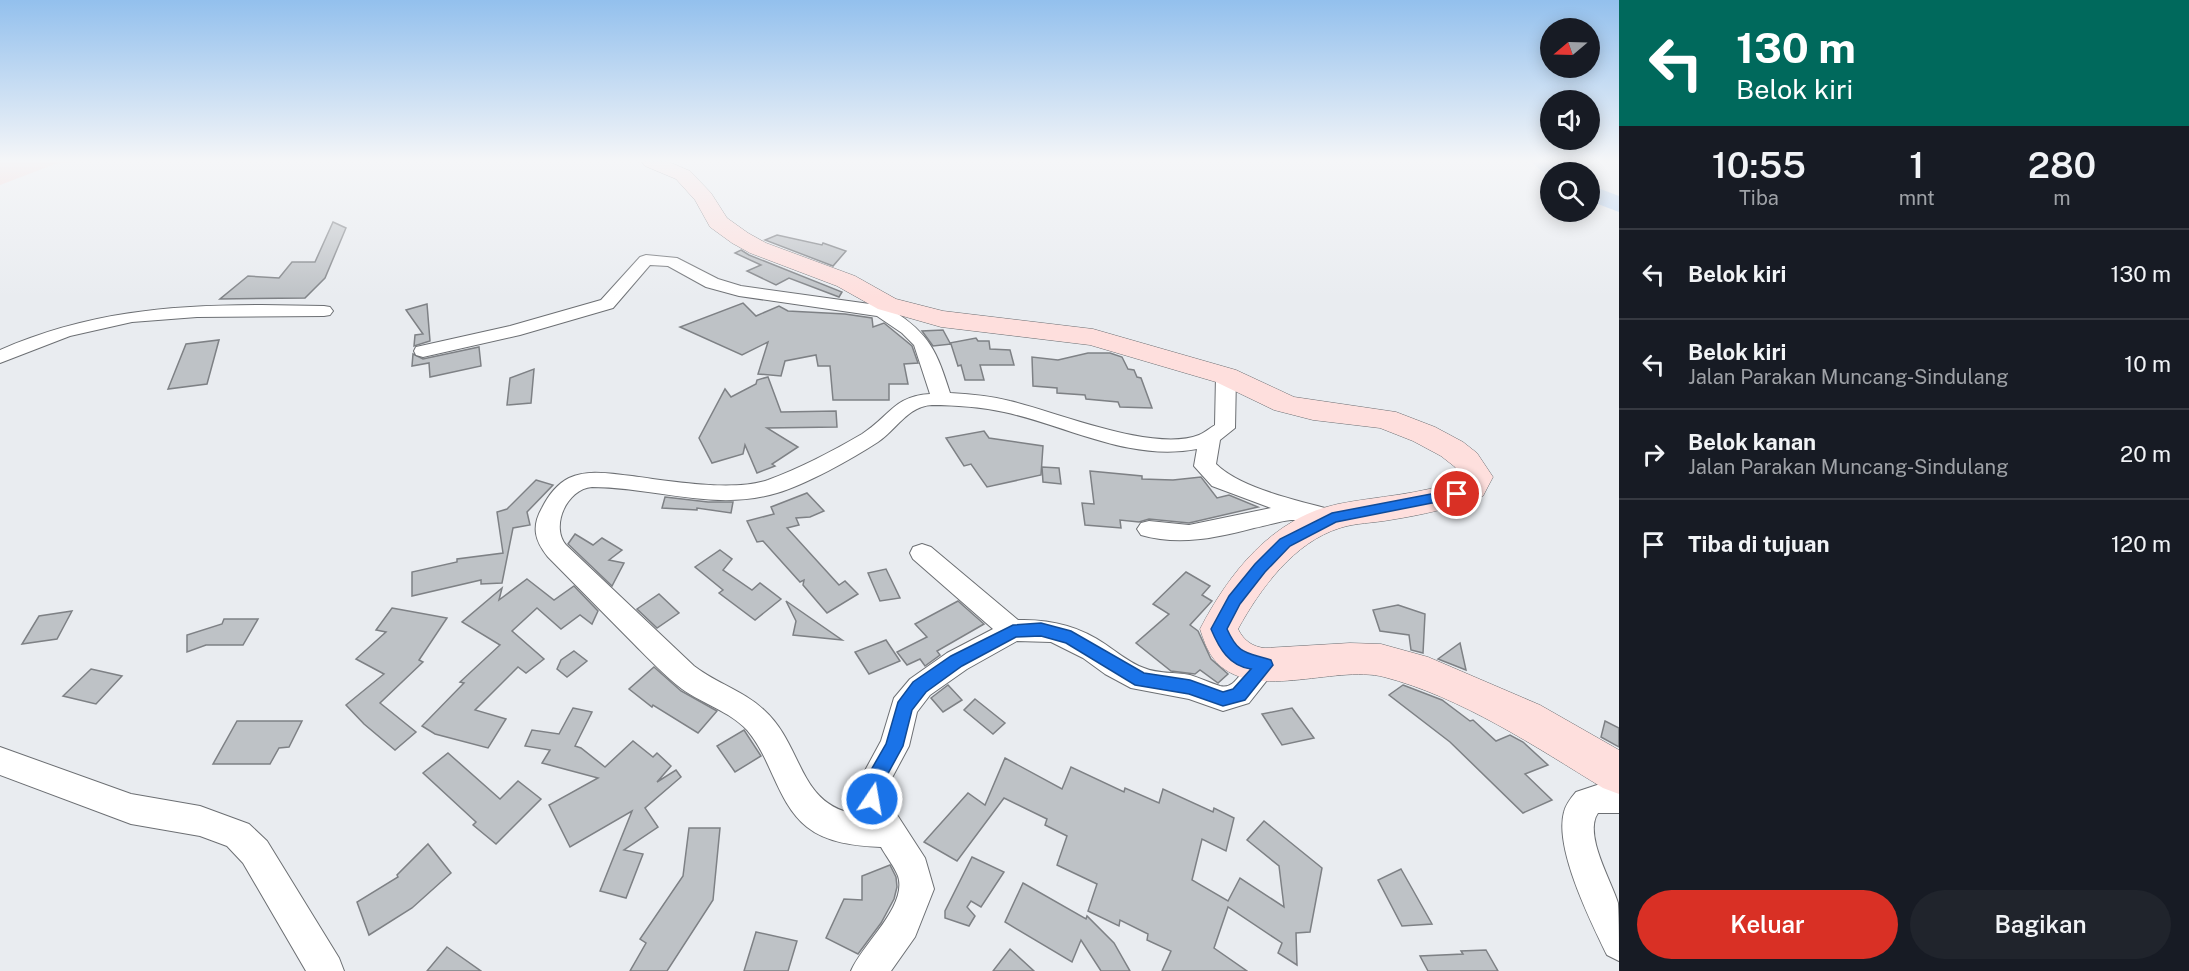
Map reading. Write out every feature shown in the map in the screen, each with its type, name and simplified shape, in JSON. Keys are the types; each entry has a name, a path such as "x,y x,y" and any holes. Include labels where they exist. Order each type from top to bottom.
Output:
{"street":[{"path":"710,207 718,222 740,238 758,248 846,281 884,308 911,331 922,344 943,401"},
{"path":"423,351 514,331 608,304 646,260 671,261 712,283 739,291 884,308 940,319 1093,337 1226,376 1284,404 1313,411 1385,419 1424,434 1452,449 1466,460 1477,477 1471,489 1457,494 1318,515 1289,512 1217,529 1189,533 1149,529"},
{"path":"0,357 74,328 122,319 205,312 324,311"},
{"path":"890,832 848,830 821,819 806,807 780,752 757,720 739,706 686,676 557,551 549,539 547,530 554,508 563,493 574,484 587,480 728,493 758,491 772,487 865,441 882,430 912,403 943,401 1006,406 1129,440 1162,446 1185,446 1210,439 1225,428 1226,376"},
{"path":"1210,439 1205,466 1220,481 1318,515"},
{"path":"1318,515 1260,568 1234,600 1219,629 1227,647 1245,662 1265,665 1350,659 1381,660 1419,671 1525,718 1619,774"},
{"path":"922,553 1013,631"},
{"path":"870,971 903,925 917,889 913,870 879,815 870,789 894,746 904,707 920,687 949,666 1013,631 1055,632 1093,650 1115,666 1141,680 1190,687 1223,699 1239,695 1265,665"},
{"path":"0,761 131,809 200,821 238,834 255,852 326,971"},
{"path":"1619,798 1599,798 1586,802 1580,812 1578,822 1585,862 1619,944"}],"building":[{"path":"333,222 346,228 325,278 305,298 220,299 248,276 279,278 292,262 315,262"},
{"path":"777,235 822,245 823,243 846,251 833,266 765,240"},
{"path":"741,250 842,292 839,297 789,278 776,285 747,271 761,265 735,253"},
{"path":"743,303 756,316 779,306 788,311 872,318 873,327 884,323 912,346 918,363 904,364 908,384 889,384 889,400 833,400 830,366 818,366 816,355 785,361 781,376 758,374 768,342 742,355 680,327"},
{"path":"427,304 430,341 414,346 415,335 423,334 406,310"},
{"path":"943,330 950,343 976,338 978,341 989,341 990,349 1010,350 1014,365 980,365 984,380 965,380 951,344 933,346 922,331"},
{"path":"219,340 207,384 168,389 186,344"},
{"path":"479,347 481,366 430,377 429,363 412,366 413,354 423,359"},
{"path":"1088,353 1110,353 1122,357 1128,369 1134,370 1137,377 1141,378 1152,408 1120,407 1118,402 1086,399 1085,395 1057,393 1057,388 1033,386 1032,357 1058,360"},
{"path":"534,369 531,403 507,405 510,378"},
{"path":"768,377 781,412 836,411 837,427 767,428 798,447 772,464 775,466 757,473 745,445 743,454 712,463 699,438 725,389 731,397 756,384 757,380"},
{"path":"984,431 989,438 1043,446 1041,475 987,487 971,464 964,466 946,438"},
{"path":"1042,467 1059,468 1061,484 1043,482"},
{"path":"1090,471 1142,476 1142,479 1173,480 1201,477 1217,498 1229,495 1258,507 1189,523 1149,519 1139,522 1120,520 1121,528 1085,525 1082,503 1094,504"},
{"path":"536,480 553,485 527,512 530,525 513,528 502,583 481,584 481,580 412,596 412,572 457,562 457,559 503,553 497,512 507,509"},
{"path":"807,493 824,511 810,517 796,518 799,525 787,528 839,585 845,581 858,594 827,613 803,585 804,580 800,582 763,541 757,542 747,521 774,514 771,507"},
{"path":"665,497 708,502 733,502 731,513 697,508 697,510 662,508"},
{"path":"575,534 593,545 602,538 622,550 609,560 624,563 612,586 568,544"},
{"path":"720,550 732,559 723,570 752,590 760,583 781,599 755,620 719,593 723,590 695,567"},
{"path":"886,569 900,598 880,601 868,573"},
{"path":"1186,572 1210,586 1202,595 1212,601 1190,625 1198,631 1211,659 1228,674 1218,683 1200,670 1195,674 1171,671 1136,643 1169,614 1153,604"},
{"path":"527,579 554,600 574,586 598,611 592,624 580,615 561,629 537,608 512,631 544,659 526,673 518,667 475,710 506,719 488,748 435,734 422,726 464,683 460,682 500,645 462,622 502,588 499,600"},
{"path":"659,594 679,613 657,628 637,609"},
{"path":"786,601 842,640 793,635 796,621"},
{"path":"958,601 984,624 937,651 940,655 925,666 920,659 907,665 897,652 927,637 915,624"},
{"path":"1398,605 1425,614 1423,653 1411,650 1409,635 1380,631 1373,610"},
{"path":"392,608 447,618 419,660 423,662 380,703 416,732 395,750 364,724 346,705 384,674 356,659 386,632 376,630"},
{"path":"72,611 57,639 22,644 39,616"},
{"path":"224,619 258,619 243,645 206,645 187,652 187,635 222,624"},
{"path":"886,640 900,661 869,674 855,652"},
{"path":"1460,643 1466,670 1438,659"},
{"path":"574,651 587,661 567,677 557,669 561,660"},
{"path":"654,667 681,691 717,711 698,733 653,705 652,707 629,689"},
{"path":"91,669 122,676 96,704 63,696"},
{"path":"948,685 962,700 943,712 931,698"},
{"path":"1403,685 1442,700 1470,721 1473,720 1496,741 1510,735 1523,742 1548,765 1525,774 1552,800 1523,813 1450,742 1389,695"},
{"path":"975,699 1005,723 993,734 964,710"},
{"path":"573,708 592,712 575,746 581,748 605,767 633,741 653,757 657,753 671,766 657,782 676,770 681,777 645,808 658,827 624,850 643,854 626,898 600,891 632,811 570,847 549,805 598,778 542,763 550,750 525,746 532,730 559,734"},
{"path":"1292,708 1314,738 1282,745 1262,714"},
{"path":"237,721 302,721 289,747 279,748 270,764 213,764"},
{"path":"1605,721 1619,728 1619,747 1601,737"},
{"path":"744,730 761,756 735,772 717,746"},
{"path":"448,753 500,799 518,781 541,799 496,844 473,825 476,822 423,773"},
{"path":"1005,758 1062,789 1071,767 1124,792 1125,788 1159,803 1163,789 1213,812 1214,808 1234,818 1226,851 1202,839 1192,880 1228,901 1240,878 1284,907 1279,866 1247,840 1264,821 1322,868 1310,932 1296,933 1297,965 1278,953 1282,943 1228,907 1214,948 1247,971 1162,971 1171,951 1147,940 1148,934 1120,920 1119,926 1088,911 1097,884 1057,865 1067,836 1045,825 1047,819 1004,798 957,861 924,842 968,793 985,805"},
{"path":"689,828 720,828 713,900 667,971 630,971 646,943 640,939 683,876"},
{"path":"428,844 451,873 412,908 369,935 357,902 398,877 397,875"},
{"path":"972,857 1004,872 981,907 971,901 967,907 975,916 969,926 945,918 945,911"},
{"path":"890,865 896,877 897,887 894,899 881,923 858,954 826,938 844,899 862,900 862,876"},
{"path":"1401,869 1432,924 1402,926 1378,880"},
{"path":"1023,883 1086,919 1087,916 1114,943 1130,971 1101,971 1081,940 1072,962 1005,922"},
{"path":"756,932 797,941 788,971 744,971"},
{"path":"447,947 481,971 427,971"},
{"path":"1010,949 1034,971 993,971"},
{"path":"1486,950 1498,971 1428,971 1420,956 1463,954 1461,951"}],"route":[{"path":"872,799 870,789 884,760 894,746 904,707 920,687 957,661 1013,631 1041,630 1071,638 1141,680 1190,687 1223,699 1239,695 1265,665 1245,662 1227,647 1219,629 1234,600 1260,568 1285,543 1332,518 1457,494"}]}
